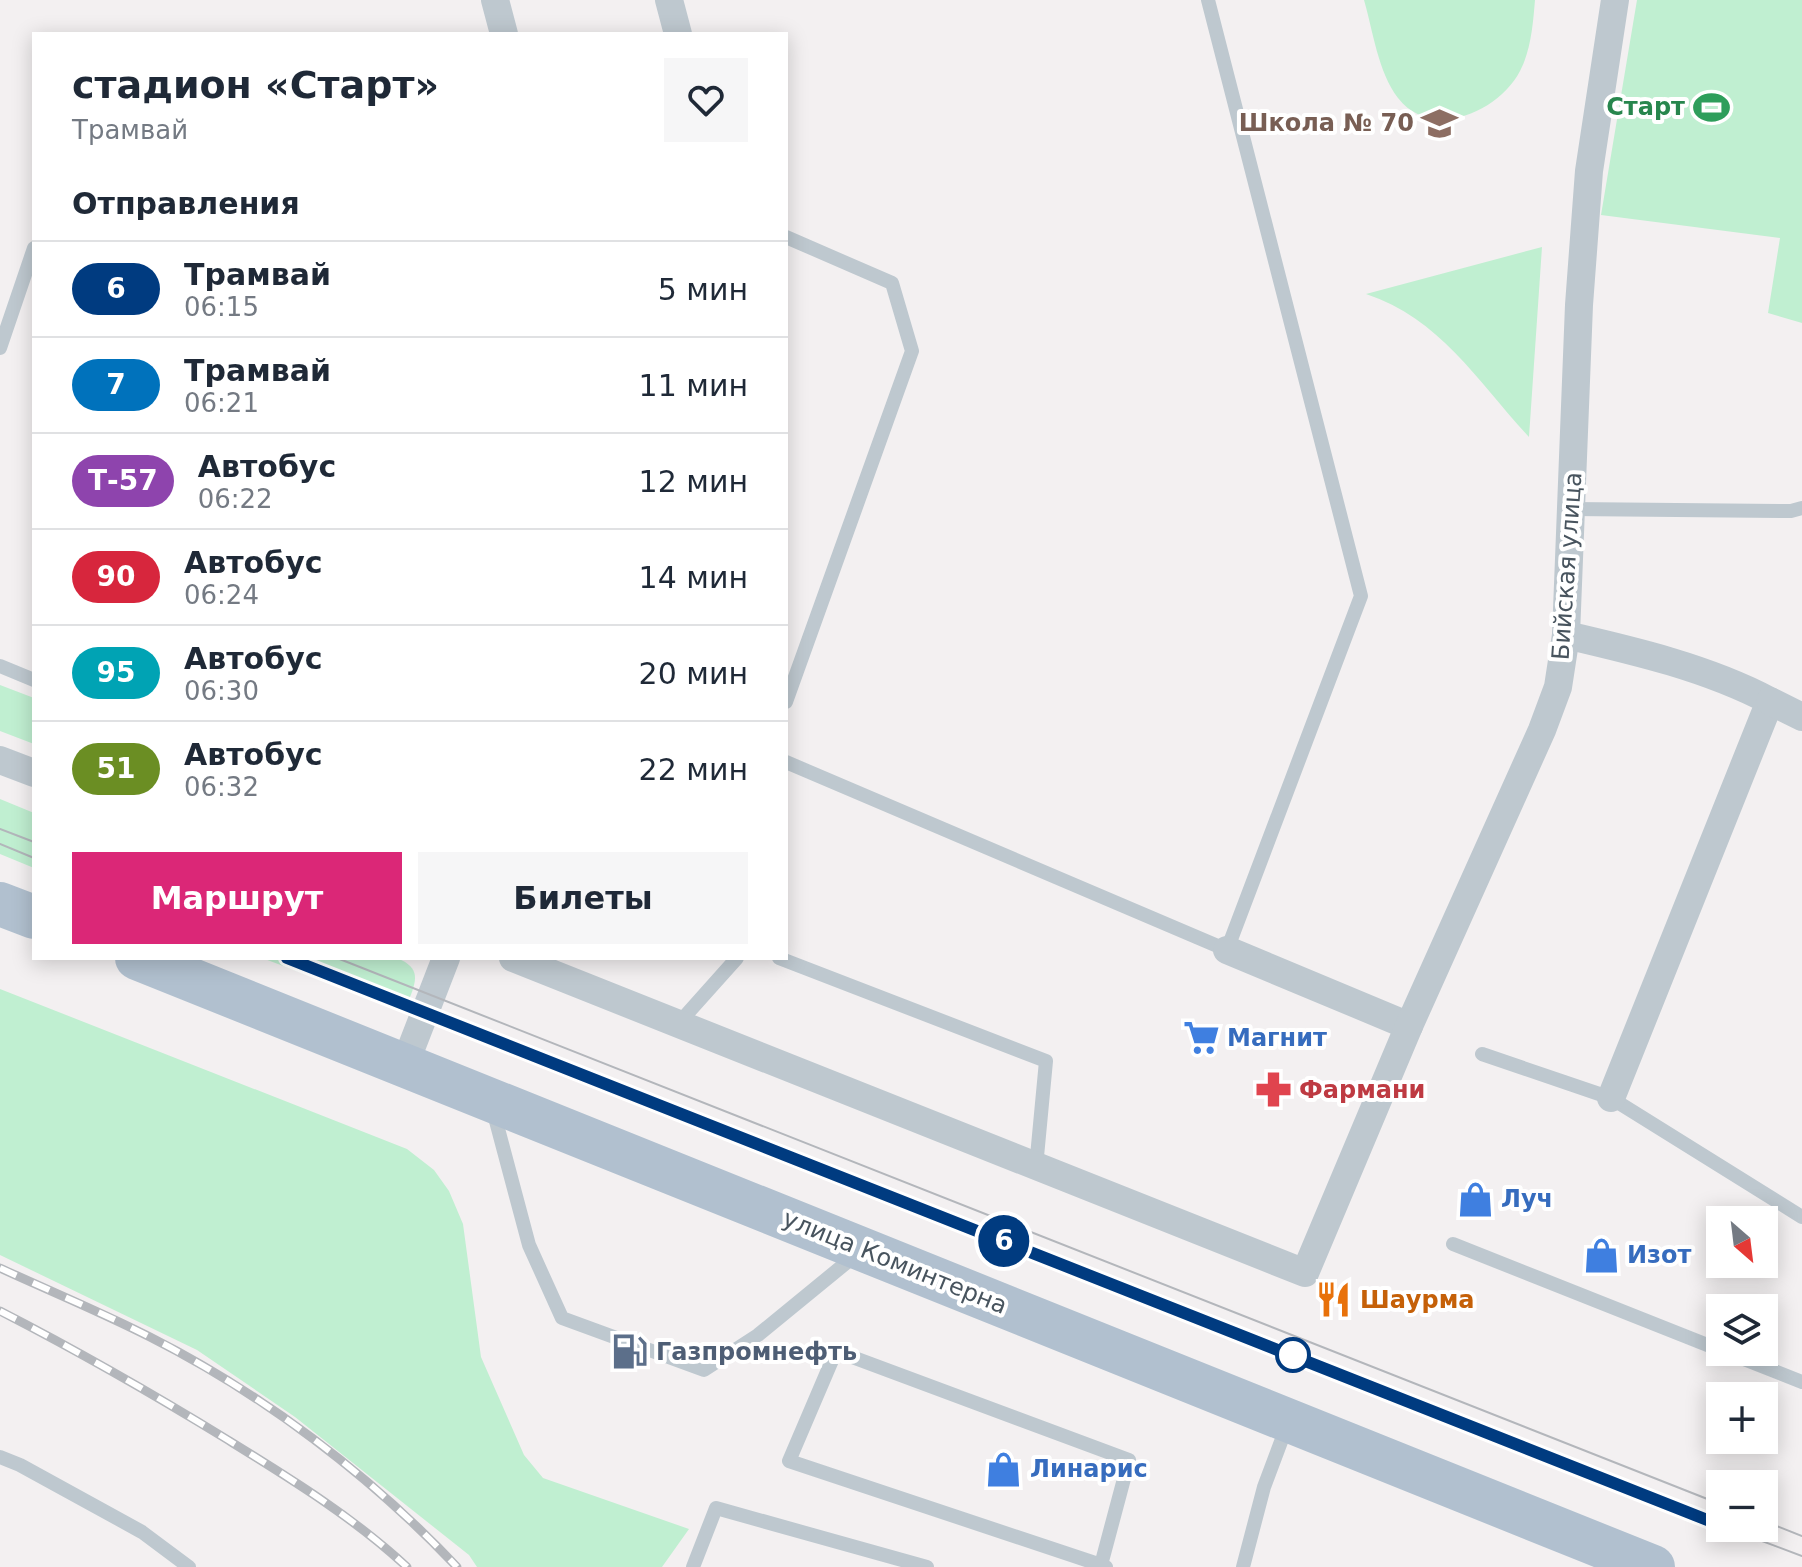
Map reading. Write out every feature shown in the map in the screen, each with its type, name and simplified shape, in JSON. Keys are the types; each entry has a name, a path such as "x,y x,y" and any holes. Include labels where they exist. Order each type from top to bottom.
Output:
{"main road":[{"path":"0,904 32,916"},
{"name":"улица Коминтерна","path":"142,960 864,1249 1288,1423 1653,1567"}],"street":[{"path":"495,0 503,32"},
{"path":"669,0 677,32"},
{"name":"Бийская улица","path":"1036,1167 1305,1273 1409,1026 1542,730 1558,687 1566,635 1579,305 1589,171 1615,0"},
{"path":"1566,635 1662,660 1746,689 1802,717"},
{"path":"1611,1098 1770,701"},
{"path":"0,760 32,772"},
{"path":"1227,950 1409,1026"},
{"path":"405,1064 445,960"},
{"path":"518,960 1036,1167"}],"lane":[{"path":"788,763 1227,950 1361,596 1208,0"},
{"path":"788,238 892,283 912,351 788,696"},
{"path":"0,348 32,254"},
{"path":"1572,509 1791,511 1802,508"},
{"path":"0,666 32,679"},
{"path":"677,1025 735,960"},
{"path":"784,960 1046,1061 1036,1167"},
{"path":"1482,1054 1611,1098 1802,1217"},
{"path":"491,1101 529,1245 562,1318 704,1370 758,1335 864,1249"},
{"path":"1453,1244 1706,1344"},
{"path":"836,1351 1129,1460 1103,1566 789,1461 836,1351"},
{"path":"1761,1366 1802,1382"},
{"path":"1243,1567 1265,1482 1288,1423"},
{"path":"0,1457 142,1532 189,1567"},
{"path":"693,1567 716,1508 927,1567"}],"green space":[{"path":"1364,0 1535,0 1531,37 1524,63 1510,86 1481,109 1464,116 1428,118 1412,111 1391,88 1381,64"},
{"name":"Старт","path":"1637,0 1802,0 1802,323 1768,313 1780,238 1601,215"},
{"path":"1542,247 1529,437 1475,374 1437,336 1416,319 1366,294"},
{"path":"0,685 32,697 32,743 0,731"},
{"path":"0,799 32,812 32,867 0,854"},
{"path":"267,960 401,960 410,966 415,981 408,1002 395,1008"},
{"path":"0,989 407,1149 434,1170 449,1191 463,1224 481,1357 524,1455 543,1478 689,1529 662,1567 477,1567 469,1555 295,1417 197,1350 0,1255"}],"tram line":[{"path":"0,829 32,841"},
{"path":"0,844 32,857"},
{"path":"292,960 1706,1519"},
{"name":"6","path":"292,960 1706,1519"},
{"path":"342,960 1706,1498"},
{"path":"1778,1527 1802,1536"},
{"path":"1764,1542 1802,1556"}],"railway":[{"path":"0,1268 132,1328 233,1384 351,1469 457,1567"},
{"path":"0,1311 143,1390 275,1469 343,1515 407,1567"}],"place":[{"name":"Старт","path":"1711,107"},
{"name":"Школа № 70","path":"1440,123"},
{"name":"Магнит","path":"1201,1038"},
{"name":"Фармани","path":"1273,1090"},
{"name":"Луч","path":"1475,1199"},
{"name":"Изот","path":"1601,1255"},
{"name":"Шаурма","path":"1334,1300"},
{"name":"Газпромнефть","path":"630,1352"},
{"name":"Линарис","path":"1004,1469"}]}
